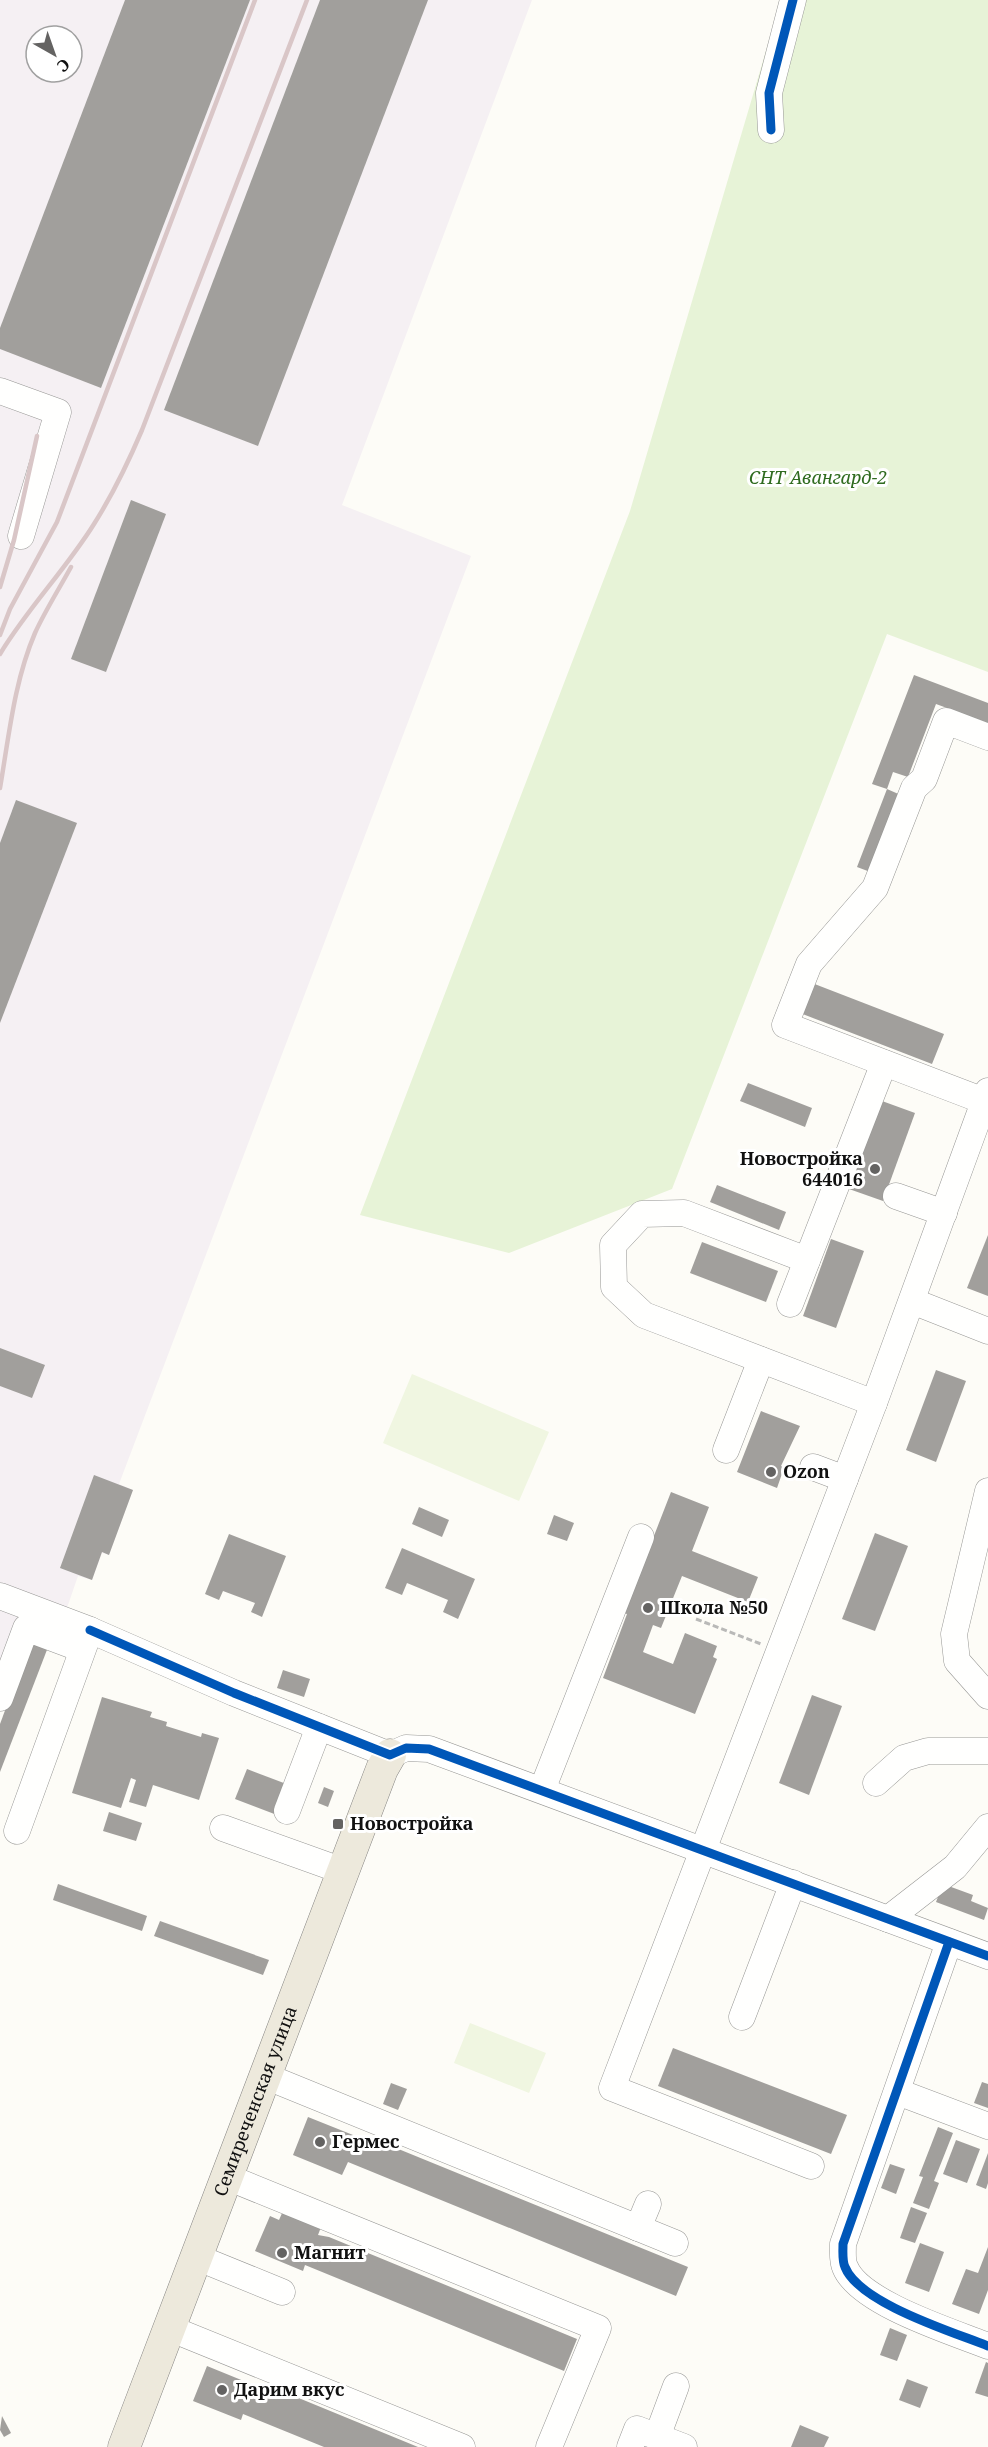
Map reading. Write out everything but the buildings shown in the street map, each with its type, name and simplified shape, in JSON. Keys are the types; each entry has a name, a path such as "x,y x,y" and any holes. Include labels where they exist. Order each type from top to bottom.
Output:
{"main road":[{"name":"Семиреченская улица","path":"124,2447 382,1769 390,1755"}],"street":[{"path":"771,130 770,93 794,0"},
{"path":"0,391 58,412 21,536"},
{"path":"811,2166 612,2088 705,1850 874,1403 986,1096 884,1063 785,1025 809,964 875,888 914,788 924,779 945,721 988,737"},
{"path":"790,1304 884,1063"},
{"path":"896,1196 944,1214"},
{"path":"807,1260 684,1213 642,1214 613,1245 614,1287 644,1315 874,1403"},
{"path":"912,1301 988,1331"},
{"path":"726,1450 761,1360"},
{"path":"813,1467 845,1479"},
{"path":"987,1693 957,1661 954,1634 988,1491"},
{"path":"542,1790 641,1537"},
{"path":"0,1596 86,1639 390,1755 406,1748 429,1749 988,1956"},
{"path":"0,1698 26,1628 86,1639"},
{"path":"17,1831 86,1639"},
{"path":"287,1811 319,1727"},
{"path":"876,1783 904,1758 912,1755 928,1751 988,1751"},
{"path":"888,1919 955,1867 988,1827"},
{"path":"223,1828 343,1871"},
{"path":"742,2017 793,1883"},
{"path":"949,1942 843,2244 844,2267 859,2286 897,2310 988,2346"},
{"path":"265,2076 643,2216 675,2243"},
{"path":"898,2092 988,2126"},
{"path":"227,2176 598,2328 549,2447"},
{"path":"196,2257 282,2292"},
{"path":"169,2328 462,2447"},
{"path":"676,2386 641,2438 684,2447"}],"path":[{"path":"696,1619 779,1652"}],"shaded area":[{"path":"0,0 532,0 342,505 471,556 119,1484 133,1490 109,1555 102,1553 92,1580 78,1576 59,1631 19,1616 0,1662"}],"green space":[{"name":"СНТ Авангард-2","path":"781,0 988,0 988,672 887,634 672,1189 509,1253 360,1215 630,511"},
{"path":"412,1374 549,1432 519,1501 383,1443"},
{"path":"470,2023 546,2053 529,2093 454,2063"}],"railway":[{"path":"0,635 10,609 57,522 255,0"},
{"path":"0,654 83,541 126,466 142,430 307,0"},
{"path":"0,587 14,540 37,436"},
{"path":"0,788 13,709 28,652 39,625 71,567"}],"cycle path":[{"path":"771,130 769,93 793,0"},
{"path":"90,1630 234,1693 390,1755 406,1748 429,1749 988,1956"},
{"path":"949,1942 843,2244 843,2259 845,2267 854,2280 868,2293 909,2315 988,2346"}],"place":[{"name":"Новостройка 644016","path":"875,1169"},
{"name":"Ozon","path":"771,1472"},
{"name":"Школа №50","path":"648,1608"},
{"name":"Новостройка","path":"338,1824"},
{"name":"Гермес","path":"320,2142"},
{"name":"Магнит","path":"282,2253"},
{"name":"Дарим вкус","path":"222,2390"}]}
